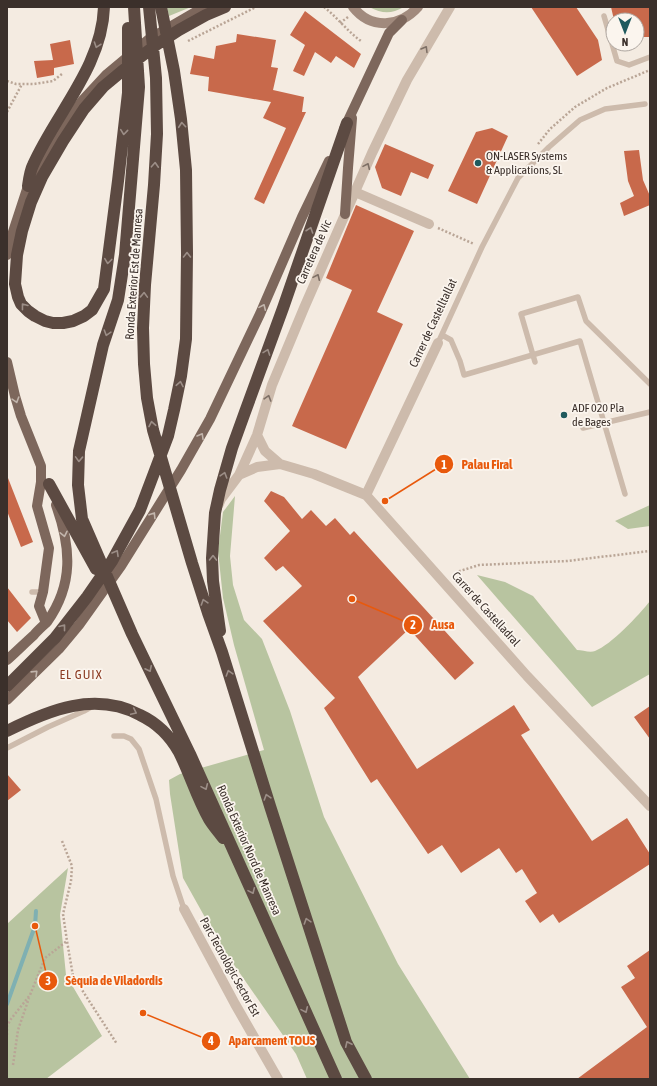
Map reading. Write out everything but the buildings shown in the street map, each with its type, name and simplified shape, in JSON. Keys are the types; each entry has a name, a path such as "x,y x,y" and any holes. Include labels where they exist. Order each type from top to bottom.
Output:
{"highway":[{"path":"28,186 32,166 55,123 81,81 94,54 102,30 104,7"},
{"path":"131,7 128,93 104,289 92,310 84,316 73,321 63,323 45,321 28,311 21,304 15,277 17,255 22,231 34,196 45,171 84,110 103,87 121,72 162,41 206,15 226,7"},
{"name":"Ronda Exterior Est de Manresa","path":"131,7 139,86 125,255 118,300 103,345 79,451 78,485 82,519 132,634"},
{"name":"Ronda Exterior Est de Manresa","path":"149,7 156,78 157,134 143,328 147,398 153,430 192,563 222,652"},
{"path":"7,686 90,602 140,510 168,436 174,410 181,376 186,339 186,170 174,71 161,7"},
{"path":"347,124 283,308 232,448 215,513 212,558 213,581 222,652 346,1042 366,1079"},
{"path":"49,484 132,634"},
{"name":"Ronda Exterior Nord de Manresa","path":"132,634 190,754 336,1079"},
{"path":"7,731 48,713 76,705 96,703 116,705 132,710 147,718 160,728 179,752 209,819 236,856"}],"main road":[{"path":"7,255 10,241 28,186 56,137 82,101 107,74 149,39 204,7"},
{"path":"353,7 364,17 374,22 391,23 402,20"},
{"path":"7,700 59,649 79,625 90,602 121,566 181,470 213,412 260,314 302,217 390,33 402,20 414,12 418,7"},
{"path":"345,214 352,112"},
{"path":"7,660 46,623 56,607 62,594 68,561 65,537 59,513 49,484 21,416 8,367"},
{"path":"41,466 38,506 49,548 37,592 39,606 46,623"}],"street":[{"name":"Carretera de Vic","path":"215,513 221,499 239,476 257,435 272,385 304,308 345,214 407,80 450,7"},
{"path":"355,192 429,224"},
{"name":"Carrer de Castelltallat","path":"366,495 440,339"},
{"name":"Carrer de Castelladral","path":"257,435 265,451 280,464"},
{"name":"Carrer de Castelladral","path":"239,476 257,467 280,464 314,474 366,495 527,676 650,806"},
{"name":"Parc Tecnològic Sector Est","path":"184,909 235,1004 278,1079"}],"lane":[{"path":"604,16 616,61 629,65 650,57"},
{"name":"Carrer de Castelltallat","path":"440,339 482,247 518,178 549,147 580,120 605,109 646,104"},
{"path":"534,362 521,314 578,297 586,321 650,384"},
{"path":"440,339 451,340 464,375 580,341 625,494"},
{"path":"583,428 650,412"},
{"path":"7,748 84,711 96,703"},
{"path":"114,736 124,736 131,739 139,749 156,799 174,876 184,909"}],"path":[{"path":"188,41 256,7"},
{"path":"324,7 360,41"},
{"path":"7,80 16,84 34,84 53,81 62,74"},
{"path":"7,112 22,84"},
{"path":"429,224 482,247"},
{"path":"445,584 460,571 479,565 567,561 650,551"},
{"path":"62,841 72,866 72,881 63,914 73,976 117,1044"},
{"path":"13,1065 18,1030 45,958 66,940"},
{"path":"7,1035 7,1026 11,1019 30,996"}],"green space":[{"path":"167,7 191,7 169,16"},
{"path":"369,7 404,7 391,12 383,12"},
{"path":"235,496 230,556 233,585 244,620 262,639 290,711 324,817 398,964 470,1079 307,1079 296,1054 221,946 183,878 169,780 180,774 264,750 234,645 223,598 218,551 223,512"},
{"path":"650,505 650,526 628,529 615,521"},
{"path":"477,575 505,582 533,596 577,650 588,652 593,652 609,643 639,614 650,601 650,674 592,707"},
{"path":"68,868 60,915 66,975 102,1036 46,1079 7,1079 7,924"}],"waterway":[{"path":"7,1004 35,926 36,911"}],"place":[{"name":"ON-LASER Systems & Applications, SL","path":"478,163"},
{"name":"ADF 020 Pla de Bages","path":"564,415"},
{"name":"Palau Firal","path":"385,501"},
{"name":"Ausa","path":"352,599"},
{"name":"Sèquia de Viladordis","path":"35,926"},
{"name":"Aparcament TOUS","path":"143,1013"}],"district":[{"name":"EL GUIX","path":"81,674"}]}
